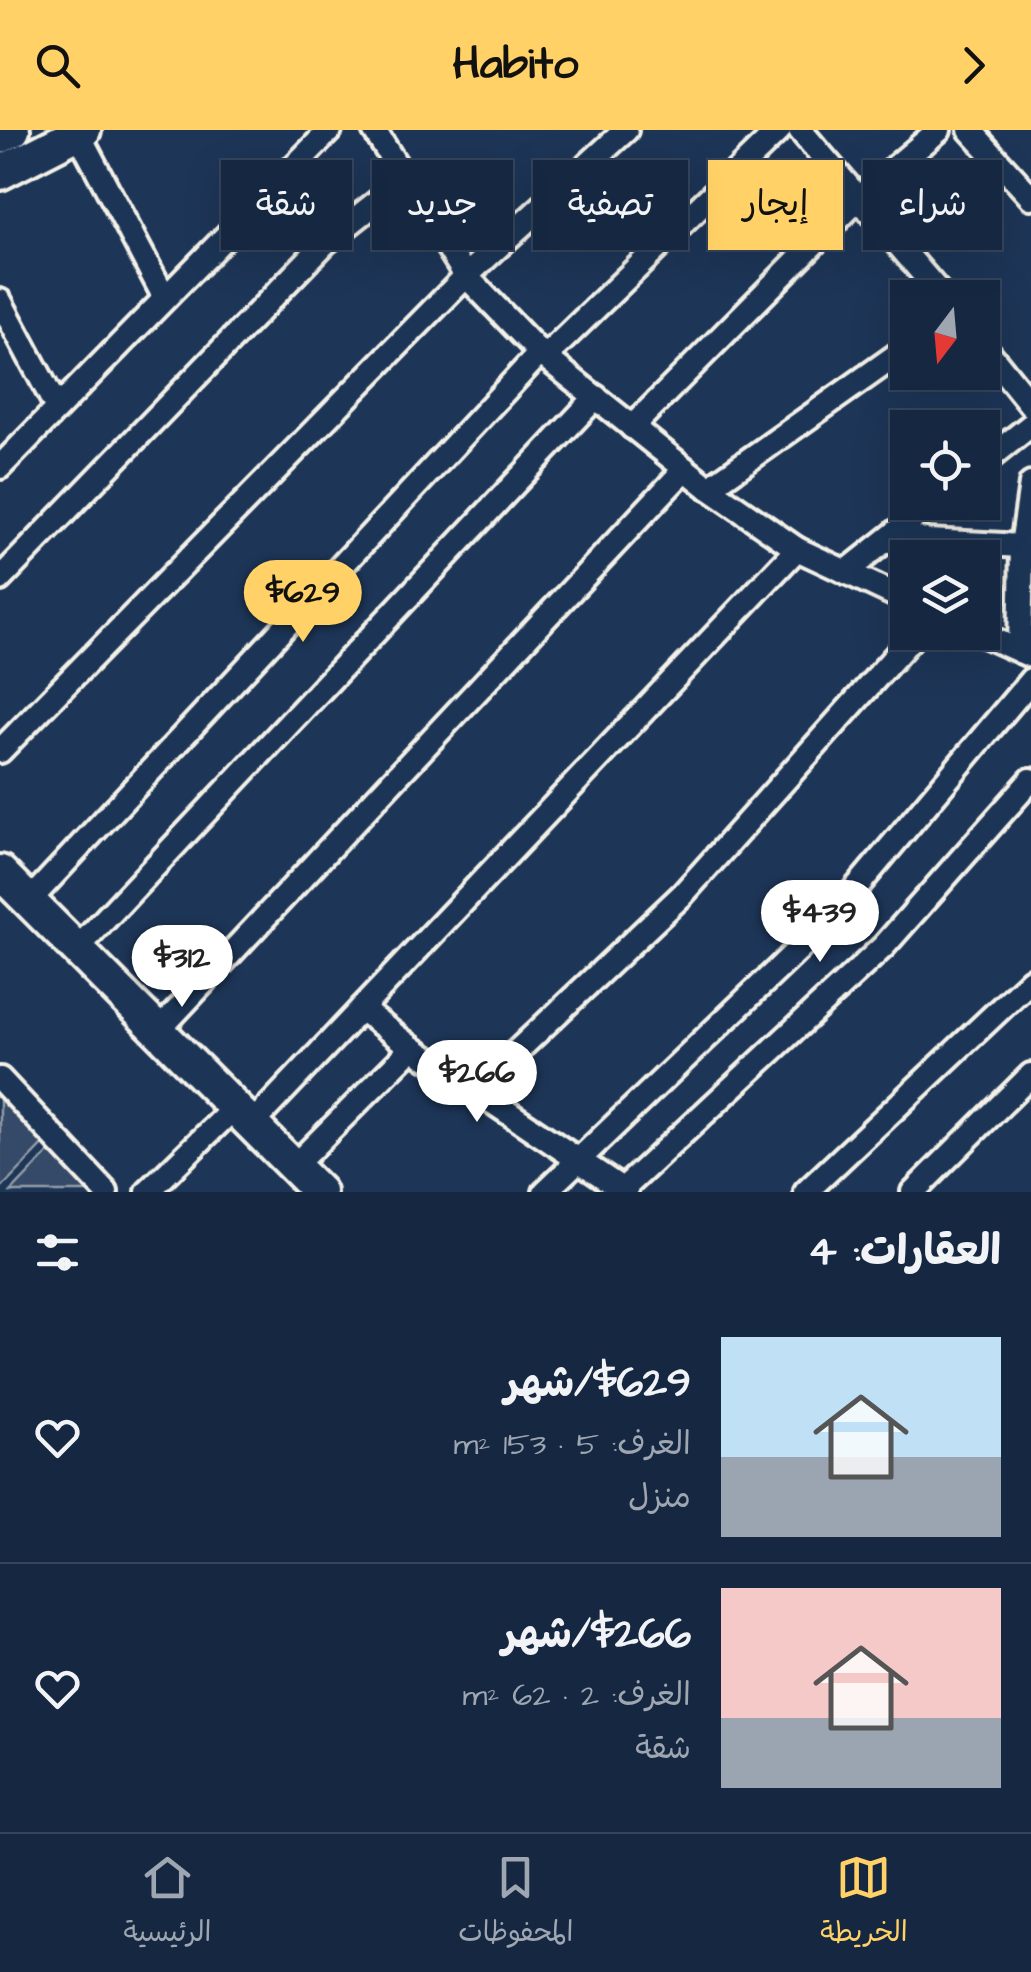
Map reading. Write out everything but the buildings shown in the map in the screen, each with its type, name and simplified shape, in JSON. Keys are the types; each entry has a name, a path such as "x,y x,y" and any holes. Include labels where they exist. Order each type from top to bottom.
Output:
{"street":[{"path":"0,137 12,130"},
{"path":"0,466 330,130"},
{"path":"374,130 393,160"},
{"path":"0,750 466,276 626,130"},
{"path":"29,901 542,355 778,130"},
{"path":"800,130 929,280"},
{"path":"632,427 860,198 939,130"},
{"path":"970,130 1031,197"},
{"path":"0,174 81,132 165,298"},
{"path":"0,579 325,244 372,206"},
{"path":"449,250 466,276 542,355 709,488 797,548 890,593"},
{"path":"0,301 57,408"},
{"path":"709,488 890,360"},
{"path":"1000,366 1031,404"},
{"path":"76,949 596,398"},
{"path":"1000,450 1031,425"},
{"path":"158,1031 685,469"},
{"path":"1000,642 1026,654 1022,546 1031,484"},
{"path":"846,572 911,520"},
{"path":"896,532 928,541 1022,546"},
{"path":"148,1192 243,1116 362,1009 797,548"},
{"path":"475,1091 682,895 901,650"},
{"path":"545,1192 829,920 1031,680"},
{"path":"362,1009 412,1048 624,1191 884,946 1031,780"},
{"path":"0,872 319,1192"},
{"path":"806,1192 1031,980"},
{"path":"294,1166 412,1048"},
{"path":"913,1192 1031,1075"},
{"path":"0,1079 106,1192"}],"shaded area":[{"path":"0,1096 47,1141 0,1190"},
{"path":"54,1147 102,1192 11,1192"}]}
